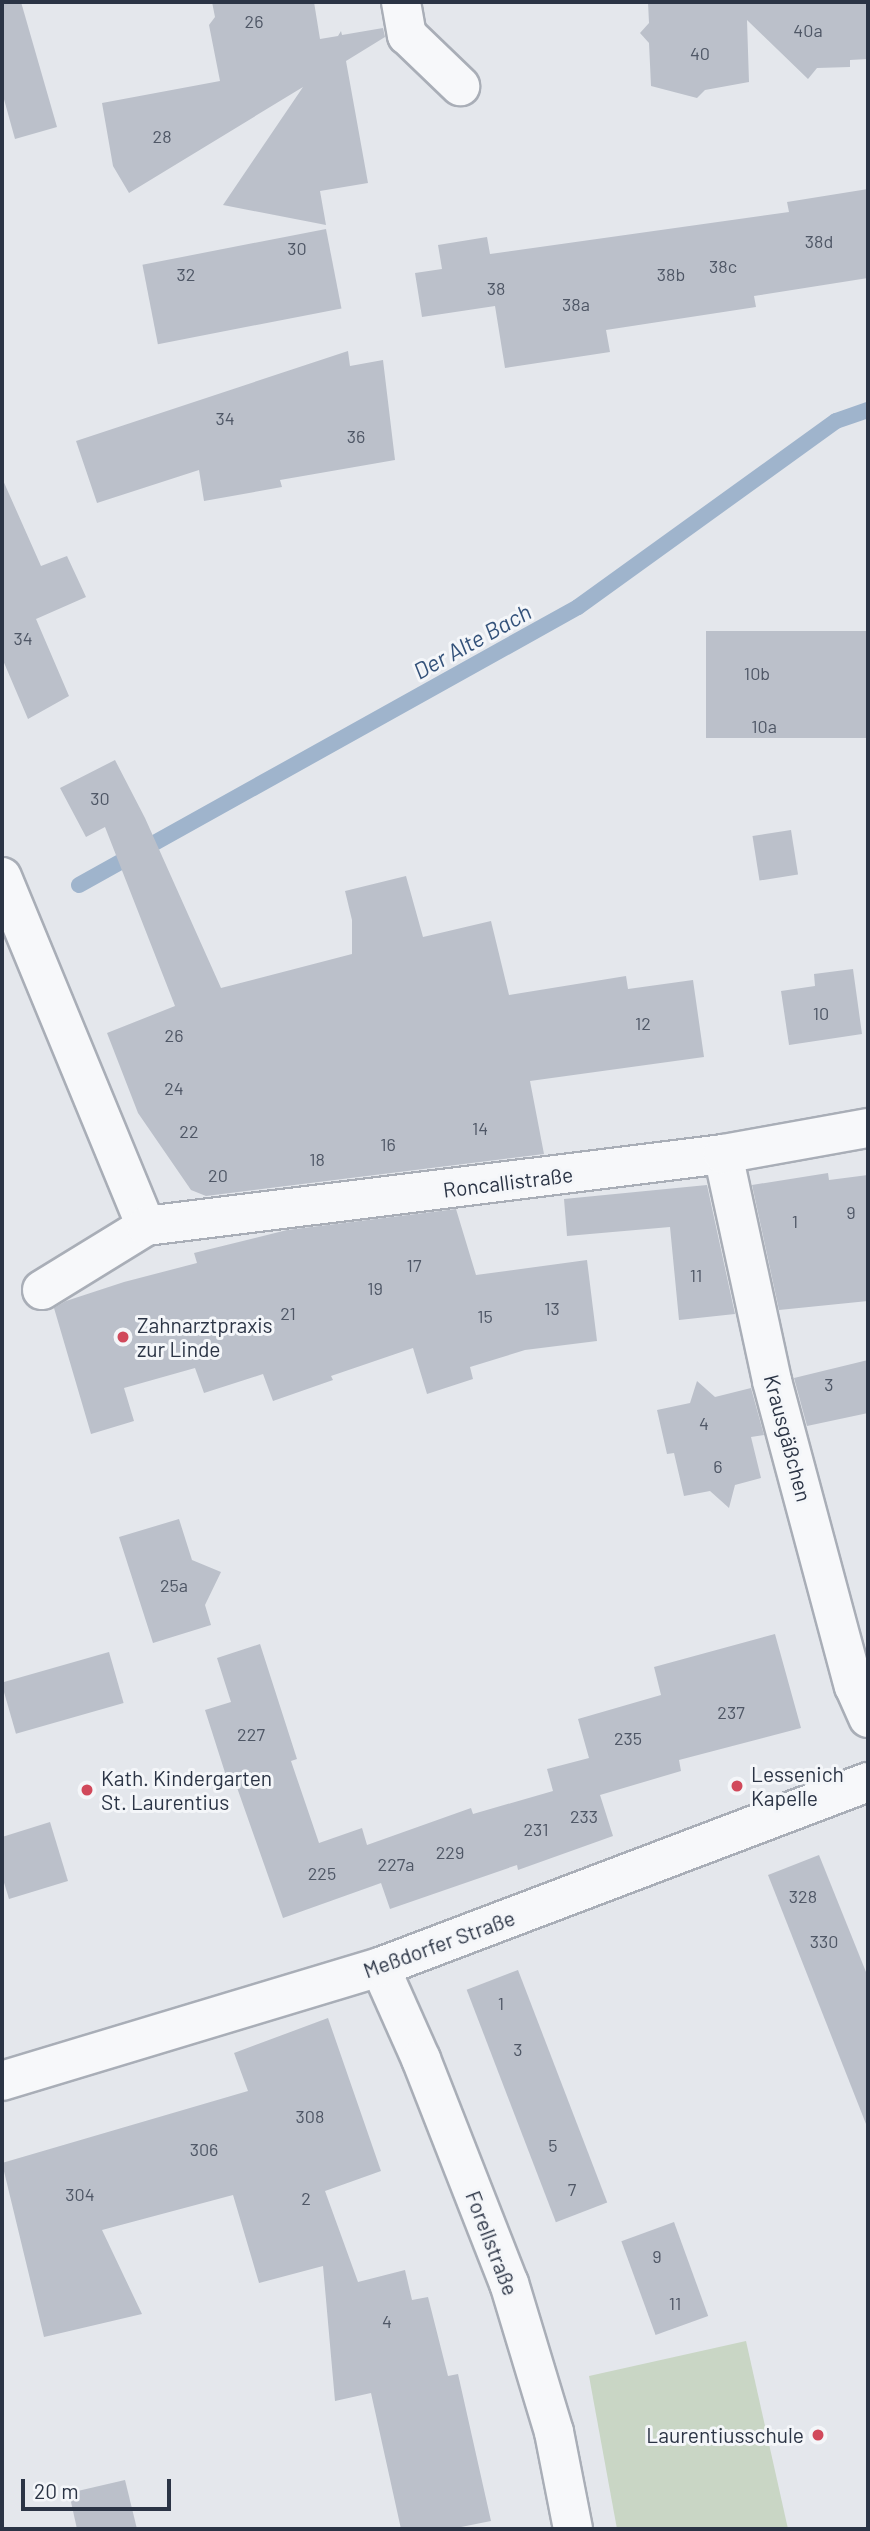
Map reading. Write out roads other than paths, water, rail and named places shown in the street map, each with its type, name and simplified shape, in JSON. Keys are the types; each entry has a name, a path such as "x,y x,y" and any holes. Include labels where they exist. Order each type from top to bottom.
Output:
{"street":[{"path":"401,2 407,35 460,86"},
{"path":"2,877 146,1226"},
{"name":"Roncallistraße","path":"42,1290 146,1226 723,1154 868,1128"},
{"name":"Krausgäßchen","path":"723,1154 772,1381 854,1686 868,1718"},
{"name":"Meßdorfer Straße","path":"2,2081 380,1967 868,1782"},
{"name":"Forellstraße","path":"380,1967 509,2283 554,2432 573,2529"}],"waterway":[{"name":"Der Alte Bach","path":"79,885 578,607 836,421 868,410"}],"place":[{"name":"Zahnarztpraxis zur Linde","path":"123,1337"},
{"name":"Lessenich Kapelle","path":"737,1786"},
{"name":"Kath. Kindergarten St. Laurentius","path":"87,1790"},
{"name":"Laurentiusschule","path":"818,2435"}]}
